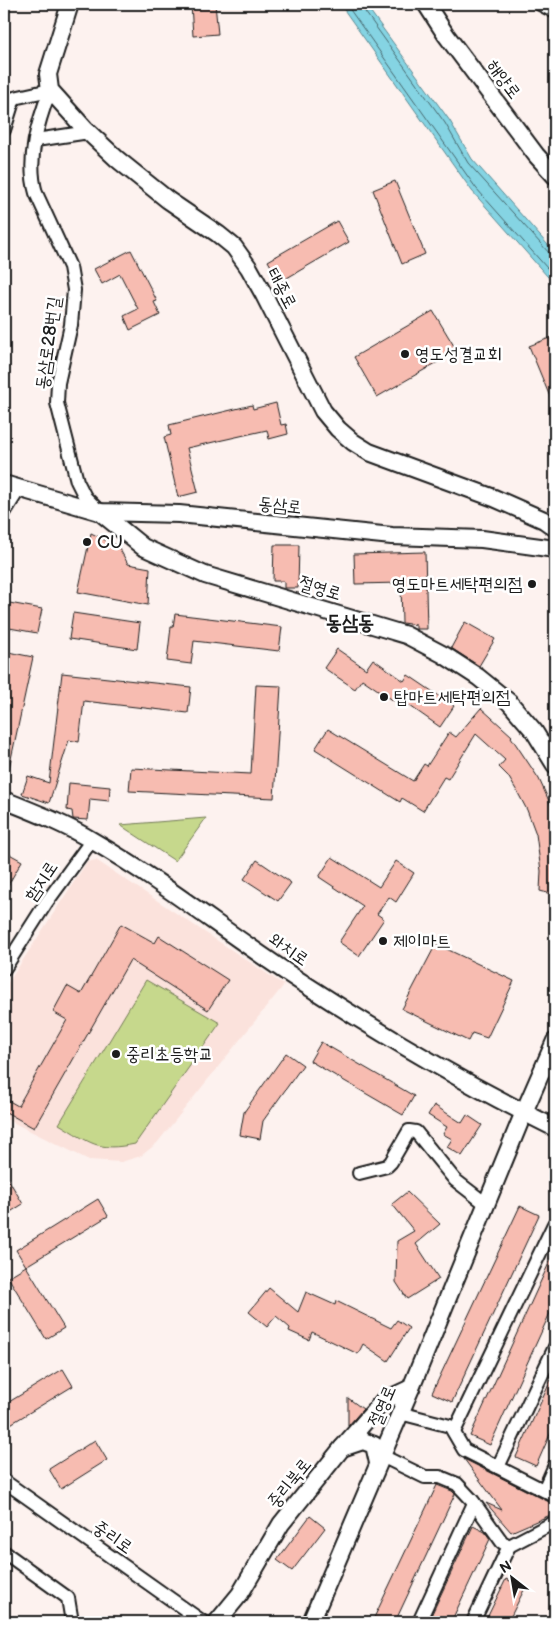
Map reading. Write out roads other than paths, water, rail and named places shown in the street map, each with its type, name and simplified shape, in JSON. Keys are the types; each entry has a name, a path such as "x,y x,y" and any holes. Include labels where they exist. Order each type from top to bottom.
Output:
{"main road":[{"path":"50,90 48,74 70,4"},
{"name":"해양로","path":"426,4 446,35 525,140 555,176"},
{"name":"태종로","path":"50,90 116,159 168,200 234,247 263,293 323,411 338,430 369,452 494,498 544,520 555,528"},
{"name":"동삼로","path":"12,486 100,512 180,514 392,536 490,540 555,549"},
{"name":"절영로","path":"100,512 143,548 205,575 406,635 444,655 478,677 509,702 534,731 555,765"},
{"name":"와치로","path":"4,800 54,821 92,840 155,880 305,985 419,1054 555,1128"},
{"name":"절영로","path":"311,1622 411,1388 555,1041"},
{"name":"중리북로","path":"217,1622 240,1594 281,1524 342,1448 383,1401 411,1388"},
{"path":"342,1448 363,1441 374,1445 380,1460"}],"street":[{"path":"540,4 555,12"},
{"path":"4,130 14,98 50,90"},
{"name":"동삼로28번길","path":"50,90 40,116 31,162 32,180 36,193 70,267 74,290 71,325 58,383 57,402 77,482 85,497 100,512"},
{"path":"36,140 89,132"},
{"path":"4,512 12,486"},
{"name":"함지로","path":"4,969 46,903 92,840"},
{"path":"359,1173 387,1166 409,1131 416,1132 455,1180 486,1204"},
{"path":"454,1432 554,1224"},
{"path":"498,1467 555,1347"},
{"path":"400,1413 450,1426 464,1450 549,1493 555,1466"},
{"path":"380,1460 425,1477 440,1477 457,1484 474,1503 502,1542 509,1546"},
{"name":"중리로","path":"4,1481 203,1622"},
{"path":"419,1622 474,1503"},
{"path":"473,1622 509,1546 555,1522"},
{"path":"4,1552 68,1598 72,1622"}],"water":[{"path":"340,4 365,4 450,121 472,159 555,253 555,285 472,191"}],"place":[{"name":"영도성결교회","path":"405,354"},
{"name":"CU","path":"87,542"},
{"name":"영도마트세탁편의점","path":"532,584"},
{"name":"탑마트세탁편의점","path":"384,697"},
{"name":"제이마트","path":"383,941"},
{"name":"중리초등학교","path":"116,1054"}],"district":[{"name":"동삼동","path":"350,622"}]}
